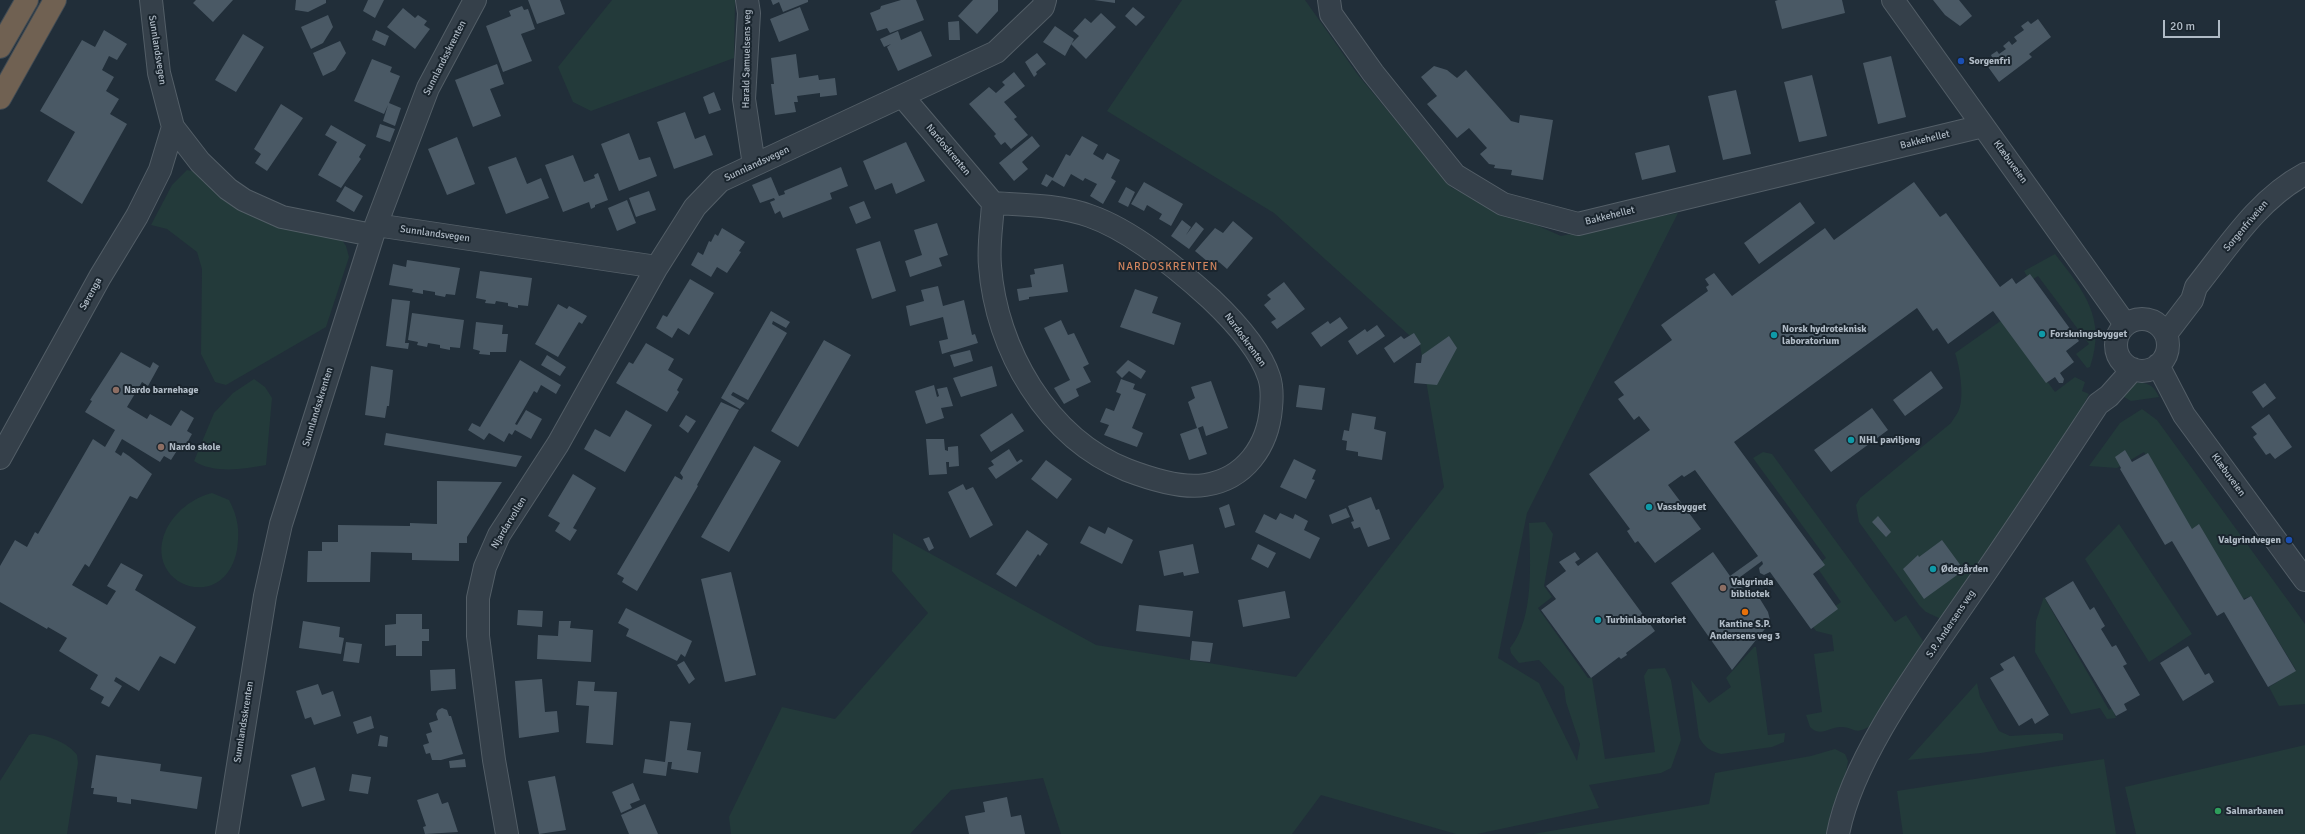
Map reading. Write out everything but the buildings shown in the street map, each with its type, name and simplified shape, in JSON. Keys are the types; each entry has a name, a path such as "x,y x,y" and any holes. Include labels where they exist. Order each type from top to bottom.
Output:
{"highway":[{"path":"0,47 27,0"},
{"path":"0,98 56,0"}],"street":[{"name":"Sunnlandsvegen","path":"151,0 159,73 173,127 200,162 228,189 244,200 282,217 657,267 695,206 708,191 720,181 903,97 996,52 1043,7 1045,0"},
{"name":"Sunnlandsskrenten","path":"227,834 265,596 281,524 374,230 428,88 475,0"},
{"name":"Harald Samuelsens veg","path":"747,0 749,13 744,99 754,165"},
{"name":"Bakkehellet","path":"1329,0 1330,14 1373,73 1454,175 1503,204 1578,224 1983,126"},
{"name":"Klæbuveien","path":"1893,0 2125,324"},
{"name":"Nardoskrenten","path":"903,97 993,203 990,265 997,306 1008,344 1029,385 1063,428 1088,450 1112,464 1142,476 1168,483 1204,486 1229,477 1245,466 1259,450 1270,426 1270,378 1261,360 1229,316 1193,283 1131,236 1090,216 1048,207 993,203"},
{"name":"Sørenga","path":"0,458 100,277 137,216 160,170 173,127"},
{"name":"Sorgenfriveien","path":"2159,327 2184,293 2196,287 2254,215 2271,197 2292,181 2305,174"},
{"name":"Njardarvollen","path":"507,834 494,760 478,636 478,598 485,568 500,535 558,444 657,267"},
{"path":"2134,319 2159,327 2167,351 2158,365 2145,370 2126,364 2115,342 2119,331 2125,324 2134,319"},
{"name":"S.P. Andersens veg","path":"1838,834 1846,806 1862,767 1887,722 2098,404 2109,396 2126,364"},
{"name":"Klæbuveien","path":"2158,365 2184,415 2305,580"}],"green space":[{"path":"612,0 735,0 734,58 591,111 573,102 558,67"},
{"path":"1182,0 1305,0 1358,75 1452,188 1561,236 1678,213 1527,513 1498,658 1539,683 1577,761 1580,744 1566,702 1564,687 1539,660 1519,663 1511,653 1510,648 1518,636 1524,621 1527,605 1530,571 1529,523 1545,522 1553,534 1544,586 1552,597 1538,608 1588,678 1592,678 1605,759 1655,752 1644,676 1648,669 1665,668 1671,680 1681,740 1671,768 1661,773 1589,785 1599,808 1477,834 1456,834 1321,795 1292,834 1061,834 1043,778 951,790 910,834 731,834 729,817 782,707 835,719 928,613 892,571 893,533 1096,645 1296,677 1444,487 1420,345 1274,213 1107,111"},
{"path":"187,170 200,173 340,237 346,246 349,257 326,327 226,385 215,382 201,354 202,269 197,252 167,229 151,225 172,185"},
{"path":"2055,254 2083,293 2094,319 2096,334 2095,350 2090,367 2087,368 2076,354 2089,344 2038,276 2030,281 2024,271"},
{"path":"2002,320 2055,392 2075,377 2085,382 2082,391 2089,394 2080,412 1944,617 1941,619 1926,612 1919,605 1859,522 1856,505 1860,498 1951,423 1958,412 1961,399 1959,366 1955,353"},
{"path":"254,379 265,387 272,398 266,465 239,469 220,469 211,468 194,461 214,413 233,393"},
{"path":"2135,383 2144,383 2153,387 2159,397 2131,401 2119,394"},
{"path":"2142,409 2157,420 2305,624 2305,704 2279,706 2269,687 2296,670 2251,596 2243,599 2198,526 2191,531 2144,452 2117,468 2089,466 2120,423"},
{"path":"1763,452 1772,454 1895,622 1906,615 1923,641 1924,645 1872,725 1861,730 1858,731 1838,727 1818,732 1810,727 1806,715 1822,712 1814,654 1834,651 1832,635 1816,631 1811,624 1841,602 1816,566 1826,558 1753,458"},
{"path":"212,493 229,500 232,506 238,524 237,550 229,570 217,582 202,587 187,585 174,578 165,566 161,549 166,530 174,517 191,502"},
{"path":"2119,524 2192,634 2149,662 2085,559"},
{"path":"2044,597 2109,710 2112,708 2116,718 2107,719 2100,708 2071,714 2035,652 2036,621"},
{"path":"1754,647 1756,647 1768,735 1785,733 1784,742 1772,747 1721,754 1717,753 1705,746 1699,737 1691,680 1709,703 1731,687 1726,678"},
{"path":"1977,683 1980,697 1999,731 2010,736 2058,733 2063,734 2063,740 1981,753 1908,760"},
{"path":"37,734 63,743 77,755 78,763 67,834 0,834 0,781 29,735"},
{"name":"Salmarbanen","path":"2305,745 2305,834 2136,834 2125,787"},
{"path":"1835,749 1845,754 1848,761 1845,778 1831,812 1826,834 1533,834 1709,804 1715,773 1811,756"},
{"path":"2104,759 2116,834 1903,834 1897,791"}],"place":[{"name":"Sorgenfri","path":"1961,61"},
{"name":"Forskningsbygget","path":"2042,334"},
{"name":"Norsk hydroteknisk laboratorium","path":"1774,335"},
{"name":"Nardo barnehage","path":"116,390"},
{"name":"NHL paviljong","path":"1851,440"},
{"name":"Nardo skole","path":"161,447"},
{"name":"Vassbygget","path":"1649,507"},
{"name":"Valgrindvegen","path":"2289,540"},
{"name":"Ødegården","path":"1933,569"},
{"name":"Valgrinda bibliotek","path":"1723,588"},
{"name":"Kantine S.P. Andersens veg 3","path":"1745,612"},
{"name":"Turbinlaboratoriet","path":"1598,620"},
{"name":"Salmarbanen","path":"2218,811"}],"district":[{"name":"NARDOSKRENTEN","path":"1168,267"}]}
